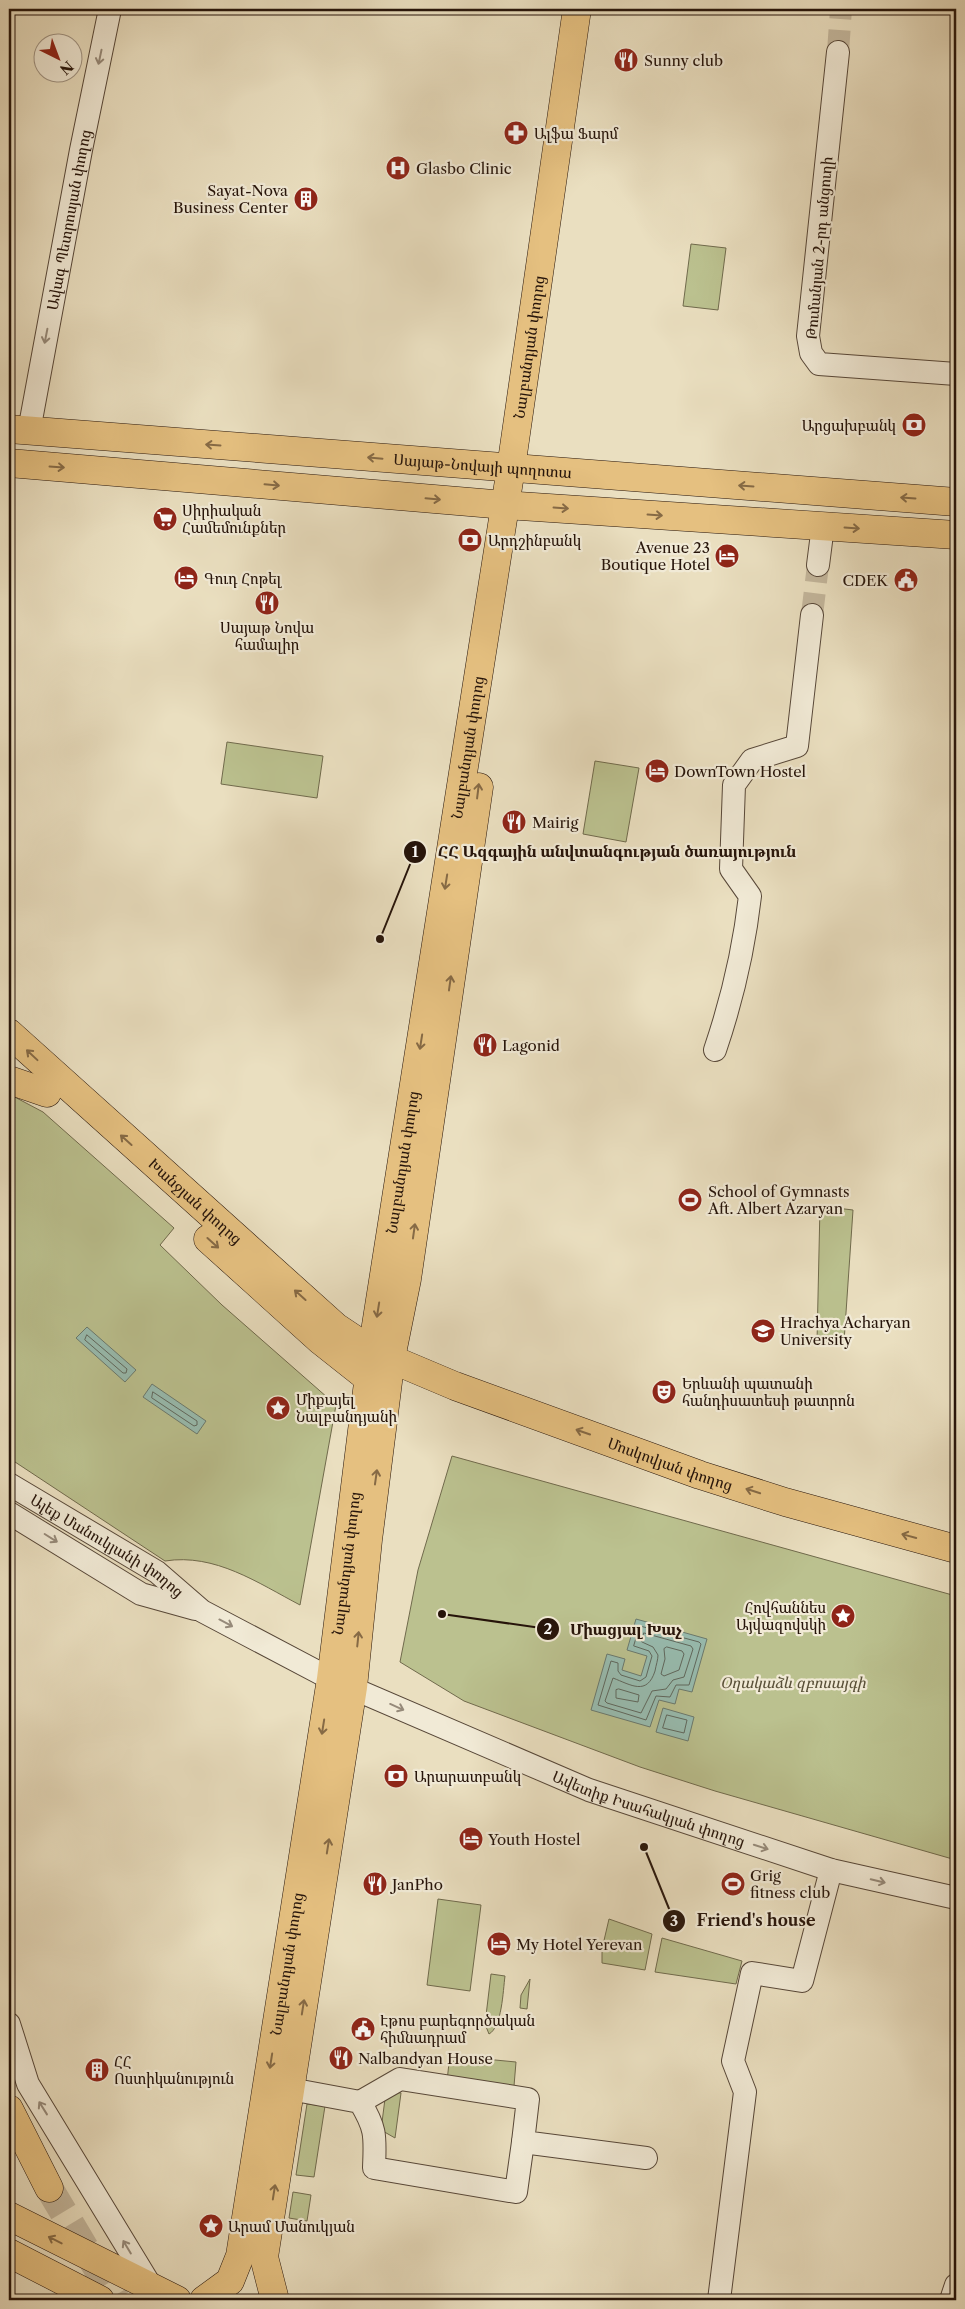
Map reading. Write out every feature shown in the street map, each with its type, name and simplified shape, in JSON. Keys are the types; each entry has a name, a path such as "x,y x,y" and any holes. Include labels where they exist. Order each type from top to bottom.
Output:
{"main road":[{"name":"Նալբանդյան փողոց","path":"275,2300 264,2257 290,2089 342,1683 369,1379 382,1355 407,1279 472,839 499,622 511,505 577,9"},
{"name":"Նալբանդյան փողոց","path":"516,468 591,9"},
{"name":"Սայաթ-Նովայի պողոտա","path":"19,430 956,502"},
{"path":"9,463 511,505 956,535"},
{"name":"Խանջյան փողոց","path":"9,1033 336,1328 382,1355"},
{"name":"Խանջյան փողոց","path":"9,1058 314,1334 369,1379"},
{"path":"9,1080 47,1093"},
{"name":"Նալբանդյան փողոց","path":"204,2300 230,2281 240,2256 368,1540 382,1355"},
{"name":"Մոսկովյան փողոց","path":"382,1355 455,1386 700,1475 785,1502 956,1549"},
{"path":"9,2109 46,2184 9,2152"},
{"path":"9,2216 177,2300"},
{"path":"9,2253 100,2300"},
{"path":"48,2273 68,2300"}],"street":[{"name":"Ավագ Պետրոսյան փողոց","path":"19,430 78,170 110,9"},
{"name":"Թումանյան 2-րդ անցուղի","path":"838,52 808,336 811,353 819,364 956,374"},
{"path":"818,565 822,526"},
{"path":"715,1050 727,1015 745,939 750,896 731,869 734,785 752,760 797,746 812,615"},
{"name":"Ալեք Մանուկյանի փողոց","path":"9,1484 157,1572 202,1611"},
{"name":"Ալեք Մանուկյանի փողոց","path":"9,1513 141,1594 202,1611 342,1683"},
{"name":"Ավետիք Իսահակյան փողոց","path":"342,1683 589,1790 830,1870 956,1898"},
{"path":"719,2300 745,2092 733,2061 752,1972 802,1981 830,1870"},
{"path":"9,2024 28,2084 152,2288"},
{"path":"290,2089 360,2102 400,2079 528,2099 516,2192 374,2168 376,2135 360,2102"},
{"path":"523,2142 646,2158"},
{"path":"951,2300 956,2285"}],"green space":[{"path":"691,244 726,248 718,310 683,306"},
{"path":"227,742 323,756 317,798 221,784"},
{"path":"595,761 639,768 626,842 583,834"},
{"path":"9,1094 43,1112 174,1228 160,1245 222,1305 336,1405 300,1605 252,1579 219,1566 201,1561 165,1561 9,1458"},
{"path":"820,1206 853,1210 844,1342 817,1342"},
{"name":"Օղակաձև զբոսայգի","path":"452,1456 956,1596 956,1860 715,1791 640,1767 464,1701 400,1662 418,1570"},
{"path":"438,1899 481,1905 470,1991 427,1985"},
{"path":"609,1919 652,1934 645,1970 602,1963 602,1949"},
{"path":"662,1938 742,1961 736,1984 655,1972"},
{"path":"491,1974 505,1976 499,2017 497,2024 489,2034 485,2024"},
{"path":"530,1979 527,2009 520,2008 521,1995"},
{"path":"464,2057 516,2062 514,2086 447,2081 449,2063"},
{"path":"386,2091 401,2093 395,2138 381,2130"},
{"path":"307,2104 325,2106 314,2177 296,2175"},
{"path":"293,2192 311,2195 307,2221 289,2218"}],"water":[{"path":"87,1327 136,1370 125,1382 76,1338"},
{"path":"152,1384 206,1421 197,1434 143,1397"},
{"path":"636,1619 707,1639 692,1692 679,1689 675,1704 659,1700 650,1727 591,1710 607,1654 625,1659 622,1670 641,1676 647,1656 627,1650"},
{"path":"663,1708 694,1717 688,1741 656,1732"}],"tunnel":[{"path":"838,52 841,9"},
{"path":"812,615 818,565"},
{"path":"49,2188 116,2300"}],"place":[{"name":"Sunny club","path":"626,60"},
{"name":"Ալֆա Ֆարմ","path":"516,133"},
{"name":"Glasbo Clinic","path":"398,168"},
{"name":"Sayat-Nova Business Center","path":"306,199"},
{"name":"Արցախբանկ","path":"914,425"},
{"name":"Սիրիական Համեմունքներ","path":"165,519"},
{"name":"Արդշինբանկ","path":"470,540"},
{"name":"Avenue 23 Boutique Hotel","path":"727,556"},
{"name":"Գուդ Հոթել","path":"186,578"},
{"name":"CDEK","path":"906,580"},
{"name":"Սայաթ Նովա համալիր","path":"267,603"},
{"name":"DownTown Hostel","path":"657,771"},
{"name":"Mairig","path":"514,822"},
{"name":"ՀՀ Ազգային անվտանգության ծառայություն","path":"380,939"},
{"name":"Lagonid","path":"485,1045"},
{"name":"School of Gymnasts Aft. Albert Azaryan","path":"690,1200"},
{"name":"Hrachya Acharyan University","path":"763,1331"},
{"name":"Երևանի պատանի հանդիսատեսի թատրոն","path":"664,1392"},
{"name":"Միքայել Նալբանդյանի","path":"278,1408"},
{"name":"Միացյալ Խաչ","path":"442,1614"},
{"name":"Հովհաննես Այվազովսկի","path":"843,1616"},
{"name":"Արարատբանկ","path":"396,1776"},
{"name":"Youth Hostel","path":"471,1839"},
{"name":"Friend's house","path":"644,1847"},
{"name":"JanPho","path":"375,1884"},
{"name":"Grig fitness club","path":"733,1884"},
{"name":"My Hotel Yerevan","path":"499,1944"},
{"name":"Էթոս բարեգործական հիմնադրամ","path":"363,2029"},
{"name":"Nalbandyan House","path":"341,2058"},
{"name":"ՀՀ Ոստիկանություն","path":"97,2070"},
{"name":"Արամ Մանուկյան","path":"211,2226"}]}
